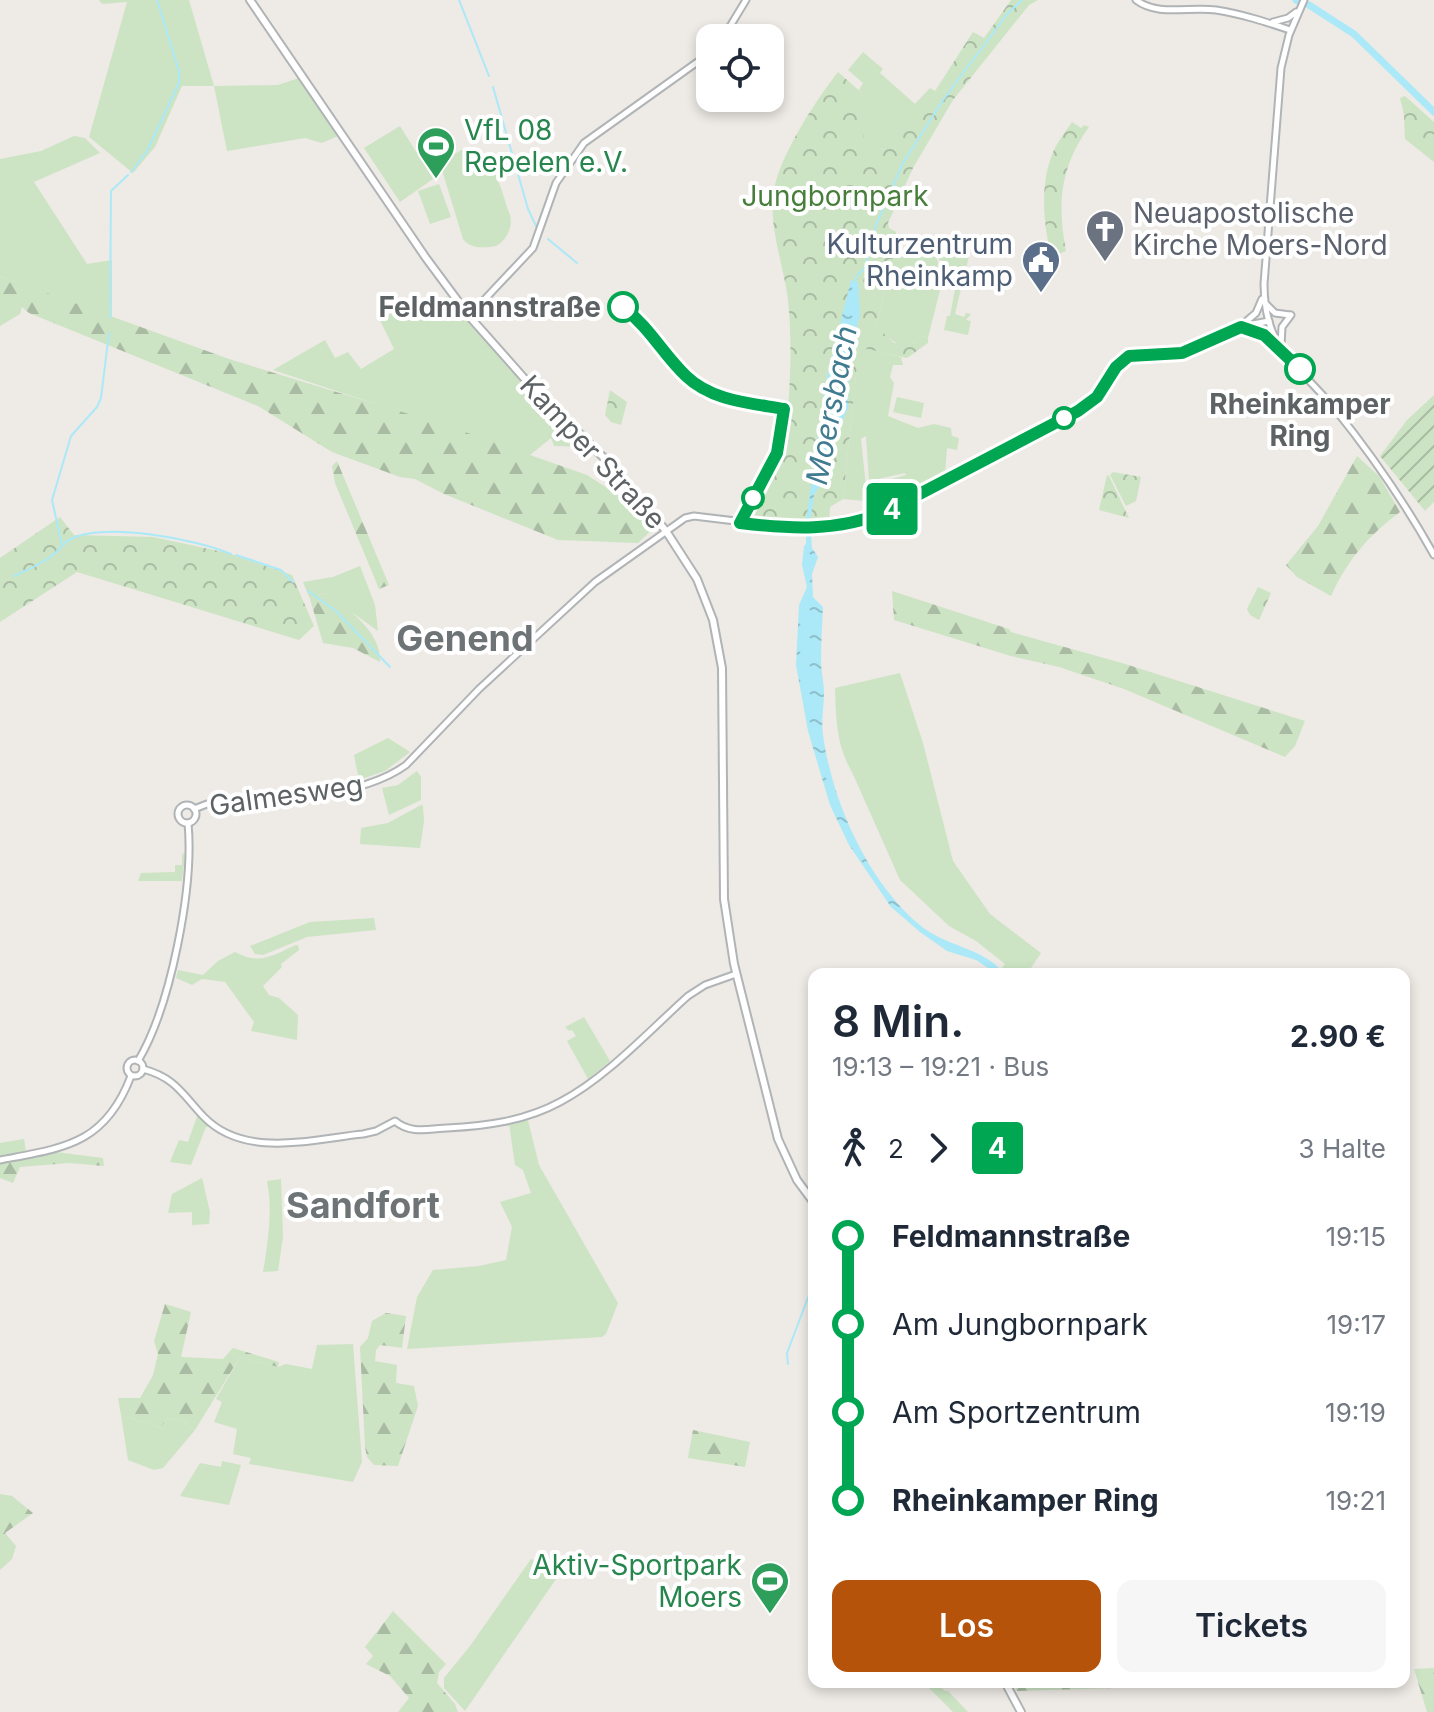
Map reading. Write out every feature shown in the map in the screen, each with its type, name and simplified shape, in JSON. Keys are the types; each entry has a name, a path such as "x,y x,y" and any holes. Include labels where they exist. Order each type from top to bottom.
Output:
{"main road":[{"name":"Kamper Straße","path":"250,0 469,316 523,377 591,443 666,531 697,579 713,620 721,659 724,899 736,974 778,1139 797,1180 808,1195"},
{"path":"1008,1688 1021,1712"}],"street":[{"path":"731,24 746,0"},
{"path":"1136,0 1144,6 1163,10 1207,8 1290,30"},
{"path":"1304,0 1290,30 1280,76 1264,291 1269,321 1288,356 1334,408 1390,483 1434,555"},
{"path":"1269,23 1288,18 1300,9"},
{"path":"469,316 533,248 556,183 584,143 696,63"},
{"path":"1239,326 1259,310 1264,291"},
{"path":"1265,302 1275,313 1291,315 1282,327 1281,346"},
{"path":"1239,326 1269,321"},
{"path":"1239,326 1261,333 1288,356"},
{"name":"Galmesweg","path":"194,809 207,804 296,797 354,788 393,775 505,664 595,582 679,520 691,516 815,528 853,523 885,512 1078,411 1097,397 1116,367 1129,356 1182,353 1239,326"},
{"path":"187,805 194,809 195,818 188,823 179,818 179,810 187,805"},
{"path":"138,1061 160,1007 178,942 189,877 188,823"},
{"path":"138,1061 143,1069 163,1075 176,1084 214,1125 250,1142 276,1143 363,1134 395,1121 410,1130 473,1127 517,1119 562,1101 593,1080 688,996 705,985 736,974"},
{"path":"131,1076 127,1065 138,1061"},
{"path":"0,1160 60,1149 89,1134 112,1111 131,1076 140,1074 143,1069"}],"green space":[{"path":"99,0 189,0 214,86 182,86 155,147 133,173 89,137 127,2 102,4"},
{"name":"Jungbornpark","path":"1011,0 1038,0 1029,5 953,100 913,168 888,223 889,228 896,232 895,249 875,330 881,331 894,343 913,343 922,336 928,338 928,343 907,358 859,347 843,499 830,507 829,525 750,521 749,512 778,458 786,423 790,377 789,309 774,229 773,203 778,176 791,145 838,72 863,94 859,99 863,104 854,131 864,134 863,139 874,142 873,146 884,150 891,129 930,88 935,91 973,32 984,38"},
{"path":"863,52 883,69 880,73 915,104 893,128 885,150 872,146 853,131 863,104 858,99 863,94 859,90 863,83 848,70"},
{"path":"299,78 338,136 322,143 305,138 227,151 214,86 278,85"},
{"path":"1405,96 1434,122 1434,162 1405,139 1400,98"},
{"path":"1072,122 1081,128 1084,125 1089,127 1072,157 1063,186 1062,217 1066,251 1052,257 1044,192 1054,151"},
{"path":"400,126 433,179 400,202 364,148"},
{"path":"74,136 85,138 100,153 34,182 87,264 112,260 112,318 0,276 0,159 41,151"},
{"path":"463,149 482,155 489,163 510,215 511,224 506,237 496,246 473,246 463,239 441,167 446,159"},
{"path":"439,184 451,217 430,224 418,191"},
{"path":"942,246 970,253 962,283 943,278 928,338 922,336 902,345 875,330 895,249 926,249 945,269 947,262 939,260"},
{"path":"0,276 229,359 448,426 587,475 618,495 628,492 652,523 653,529 638,543 558,540 444,494 415,479 400,477 332,452 258,406 29,313 22,307 20,314 0,326"},
{"path":"969,282 966,290 961,289 955,314 964,317 966,313 971,314 966,320 971,321 968,335 944,330 955,289"},
{"path":"448,296 510,369 590,447 554,446 551,438 530,455 273,370 325,340 335,358 348,352 361,369 394,349 379,318"},
{"path":"859,346 901,357 903,365 893,365 890,377 894,383 888,416 918,428 934,424 951,428 952,436 959,438 957,450 947,448 945,474 885,503 843,499","holes":["866,436 869,481 906,475 866,486 861,439"]},
{"path":"610,390 627,402 621,425 611,422 605,415"},
{"path":"1434,395 1434,502 1425,511 1380,456 1407,420"},
{"path":"897,397 924,403 921,418 893,412"},
{"path":"1357,456 1379,476 1400,512 1360,549 1331,596 1297,577 1286,565 1318,526"},
{"path":"337,461 389,585 379,589 335,483 332,466"},
{"path":"1113,472 1141,477 1136,501 1126,506 1110,475"},
{"path":"1109,476 1129,518 1099,510"},
{"path":"60,517 74,535 153,537 228,553 292,575 314,626 299,640 77,572 0,622 0,558"},
{"path":"360,566 375,605 378,631 325,593 310,599 303,582 333,577"},
{"path":"1258,587 1271,593 1259,620 1247,609"},
{"path":"892,591 1011,632 1122,663 1305,721 1295,746 1285,757 1124,689 894,620"},
{"path":"325,593 353,613 370,631 379,651 380,662 353,648 323,643 310,599"},
{"path":"900,673 923,743 953,861 990,914 1041,953 1031,968 1002,968 1005,964 976,941 949,926 900,880 843,752 835,688"},
{"path":"388,738 410,752 385,771 359,780 354,755"},
{"path":"417,771 421,777 421,800 389,815 382,788 398,785"},
{"path":"421,805 424,822 420,848 360,844 361,828 388,823"},
{"path":"182,853 185,855 182,881 138,881 141,873 175,872 175,865 182,865"},
{"path":"374,918 376,930 307,937 263,955 255,954 250,946 310,922"},
{"path":"296,945 299,950 281,964 282,967 263,986 269,995 279,998 298,1015 297,1040 251,1031 254,1022 225,982 202,979 192,985 176,978 178,970 203,975 218,961 235,952 259,958"},
{"path":"584,1017 610,1061 588,1079 567,1041 576,1036 565,1027"},
{"path":"198,1114 211,1126 206,1127 191,1165 170,1162 179,1140 188,1142"},
{"path":"528,1120 539,1165 618,1303 606,1334 602,1337 407,1349 417,1297 433,1270 506,1260 512,1227 500,1202 531,1193 523,1170 515,1165 509,1123"},
{"path":"24,1139 26,1152 40,1150 103,1158 104,1166 69,1163 20,1167 13,1183 0,1178 0,1143"},
{"path":"202,1178 210,1212 209,1224 192,1225 192,1212 168,1213 172,1194"},
{"path":"281,1179 283,1237 278,1271 263,1272 270,1215 267,1181"},
{"path":"165,1304 191,1312 181,1357 223,1359 233,1348 279,1362 278,1367 240,1357 195,1430 186,1426 187,1422 168,1418 160,1428 121,1415 118,1398 140,1398 153,1375 158,1354 154,1341"},
{"path":"386,1313 406,1316 402,1348 380,1345 375,1361 397,1365 396,1383 414,1386 418,1406 398,1466 374,1465 367,1457 365,1447 360,1347 368,1338 372,1321"},
{"path":"353,1344 362,1462 353,1482 249,1464 251,1458 233,1454 237,1429 214,1422 222,1402 216,1399 240,1357 278,1367 286,1364 312,1369 317,1345"},
{"path":"121,1415 160,1428 168,1418 187,1422 186,1426 195,1430 163,1468 154,1470 128,1460"},
{"path":"693,1430 750,1442 745,1467 688,1458"},
{"path":"222,1461 241,1465 229,1505 180,1496 200,1463 221,1467"},
{"path":"0,1494 12,1496 33,1513 5,1533 16,1546 12,1559 0,1570"},
{"path":"531,1559 563,1569 465,1711 444,1688 444,1678"},
{"path":"393,1611 446,1664 439,1672 437,1683 458,1712 398,1712 409,1698 390,1676 366,1664 373,1656 365,1647"},
{"path":"1434,1668 1434,1712 1427,1712 1414,1669"},
{"path":"929,1688 948,1691 968,1712 953,1712"},
{"path":"1016,1688 1115,1688 1017,1691"}],"water":[{"name":"Moersbach","path":"851,280 858,282 860,315 850,353 848,408 833,442 825,477 814,495 810,523 812,548 818,557 812,574 813,597 823,607 822,730 828,760 844,813 856,839 869,864 902,908 931,933 977,953 999,968 988,968 976,960 947,951 891,907 849,845 830,805 808,731 796,665 799,605 807,587 802,565 806,521 825,385"}],"waterway":[{"path":"131,172 147,151 179,83 179,71 157,0"},
{"path":"459,0 489,76"},
{"name":"Moersbach","path":"854,284 857,275 865,268 876,225 903,163 943,100 1008,13 1022,0"},
{"name":"Moersbach","path":"1309,5 1354,34 1434,112"},
{"path":"493,87 528,209 536,226"},
{"path":"110,318 111,191 128,175"},
{"path":"548,239 577,263"},
{"path":"62,545 52,500 71,436 97,407 101,398 109,333"},
{"path":"14,576 44,561 71,539 86,534 151,534 231,554"},
{"path":"236,555 281,570 293,582"},
{"path":"308,591 336,611 390,667"},
{"path":"788,1364 787,1353 808,1298"}],"bus line":[{"name":"4","path":"623,307 646,326 676,366 701,388 719,397 784,409 777,453 740,523 799,528 833,526 885,512 1078,411 1097,397 1116,367 1129,356 1182,353 1241,327 1264,335 1300,369"}],"place":[{"name":"VfL 08 Repelen e.V.","path":"436,180"},
{"name":"Neuapostolische Kirche Moers-Nord","path":"1105,263"},
{"name":"Kulturzentrum Rheinkamp","path":"1041,294"},
{"name":"Feldmannstraße","path":"623,307"},
{"name":"Rheinkamper Ring","path":"1300,369"},
{"name":"Aktiv-Sportpark Moers","path":"770,1615"}],"district":[{"name":"Genend","path":"465,638"},
{"name":"Sandfort","path":"363,1205"}]}
